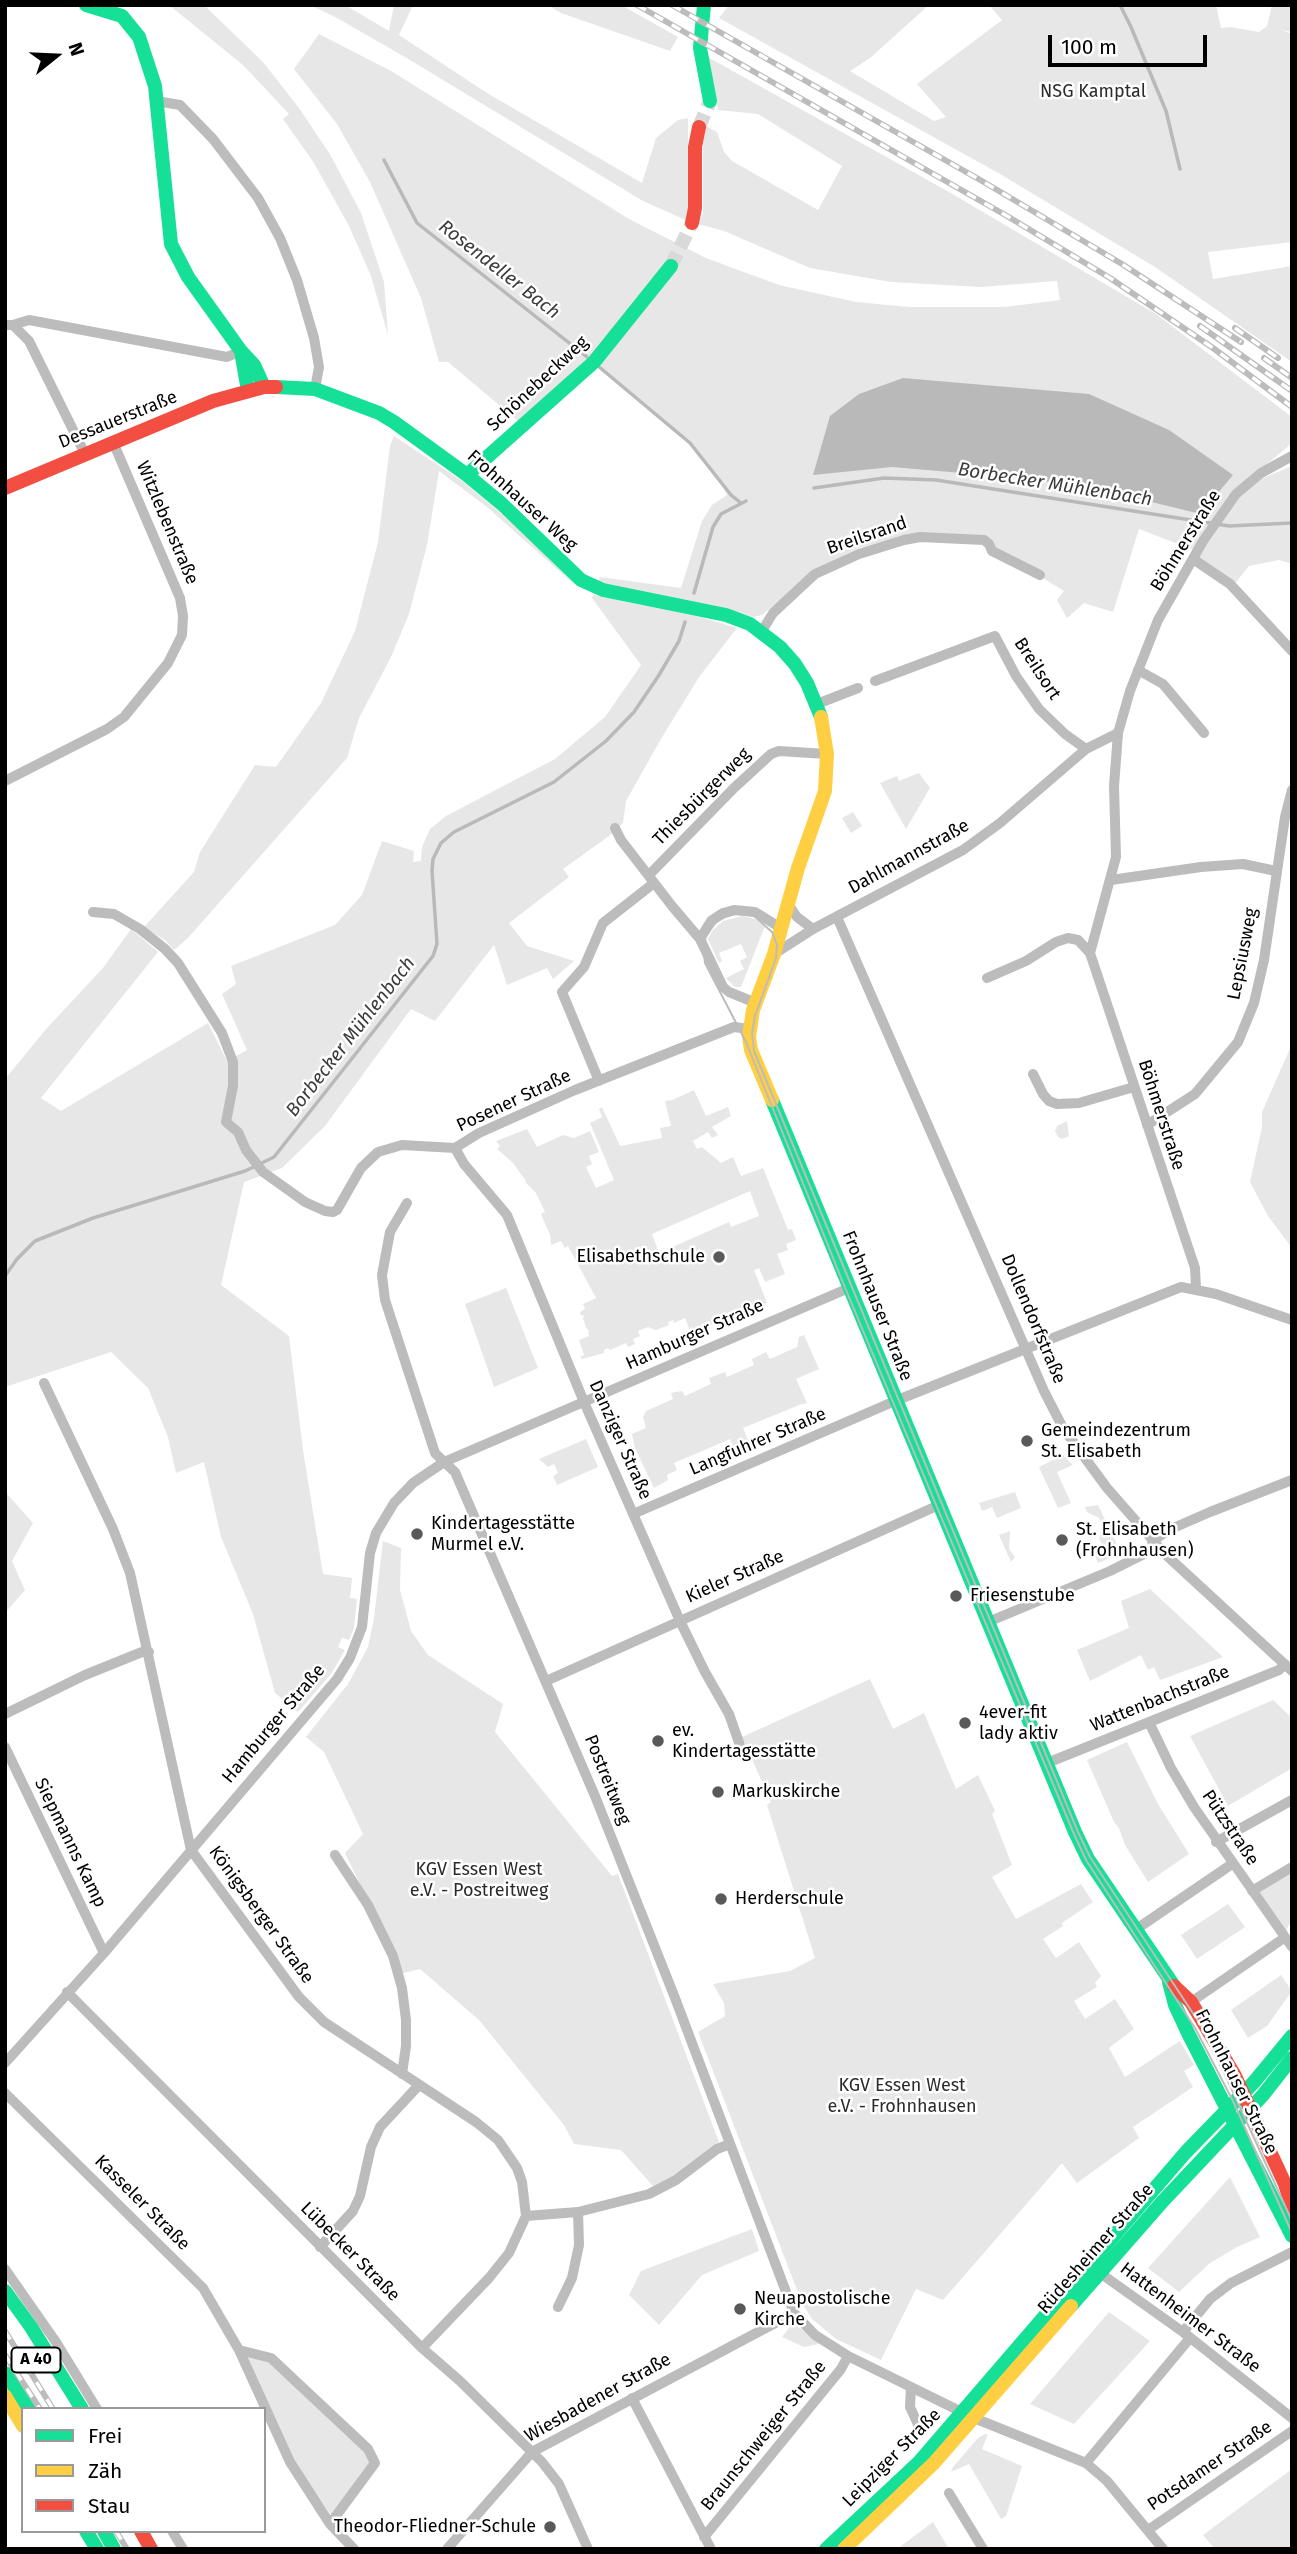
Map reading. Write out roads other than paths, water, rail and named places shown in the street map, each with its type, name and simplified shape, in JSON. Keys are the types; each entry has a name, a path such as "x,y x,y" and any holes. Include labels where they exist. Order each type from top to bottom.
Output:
{"main road":[{"path":"86,5 122,11 139,37 152,75 171,244 188,277 258,372 264,387"},
{"path":"704,5 700,48 710,101"},
{"path":"692,223 695,208 695,147 699,127"},
{"name":"Schönebeckweg","path":"467,475 594,362 671,266"},
{"path":"241,351 247,391"},
{"name":"Frohnhauser Weg","path":"247,391 264,387 315,389 379,413 467,475 544,542 581,580 603,590 726,615 762,631"},
{"name":"Dessauerstraße","path":"5,488 213,401 247,391"},
{"name":"Frohnhauser Straße","path":"762,631 795,664 817,704 827,754 821,810 798,868 774,954 756,1003 750,1030 751,1050 1088,1859 1169,1981 1191,2002 1251,2108 1285,2184 1292,2207"},
{"name":"Frohnhauser Straße","path":"1169,1981 1175,2006 1188,2033 1292,2236"},
{"name":"Rüdesheimer Straße","path":"969,2416 1186,2152 1271,2063 1292,2036"},
{"name":"Rüdesheimer Straße","path":"969,2416 1251,2108 1292,2058"},
{"path":"5,2291 81,2407"},
{"name":"A 40","path":"5,2311 65,2407"},
{"name":"A 40","path":"5,2373 28,2407"},
{"path":"5,2396 21,2423"},
{"name":"Leipziger Straße","path":"826,2549 969,2416"},
{"name":"Leipziger Straße","path":"844,2549 920,2478 969,2416"},
{"path":"87,2533 97,2549"},
{"path":"105,2533 114,2549"},
{"path":"142,2533 151,2549"},
{"path":"157,2533 167,2549"}],"street":[{"path":"156,101 180,106 213,139 258,198 297,280 319,367 315,389"},
{"path":"9,325 29,320 227,357 241,351"},
{"path":"9,325 29,341 85,454"},
{"name":"Witzlebenstraße","path":"5,781 107,729 124,717 168,663 182,635 180,598 113,442"},
{"name":"Böhmerstraße","path":"1196,1288 1195,1268 1090,953 1111,880 1117,835 1114,786 1118,733 1138,670 1158,620 1218,517 1248,483 1292,456"},
{"name":"Breilsrand","path":"762,631 773,613 815,574 848,558 904,540 920,537 984,540 992,551 1040,575"},
{"path":"1193,559 1230,584 1292,651"},
{"name":"Breilsort","path":"875,681 995,636 1033,701 1051,721 1086,749"},
{"path":"1138,670 1163,684 1204,733"},
{"path":"817,704 858,688"},
{"name":"Dahlmannstraße","path":"774,954 813,929 944,861 981,838 1086,749 1118,733"},
{"name":"Thiesbürgerweg","path":"599,1081 562,992 584,967 603,923 651,879 734,788 771,754 779,751 827,754"},
{"name":"Lepsiusweg","path":"1147,1125 1195,1094 1238,1042 1254,1003 1264,960 1284,817 1292,790"},
{"path":"615,828 690,930 700,939 723,986 729,992 756,1003"},
{"path":"1111,880 1243,864 1276,871"},
{"path":"788,904 797,917 813,929"},
{"path":"700,939 711,921 734,909 755,912 781,928"},
{"name":"Posener Straße","path":"93,912 114,914 140,929 178,963 222,1033 233,1062 233,1086 226,1122 238,1132 253,1161 263,1172 305,1202 325,1211 337,1210 361,1168 378,1152 402,1145 455,1148 479,1133 734,1027 750,1030"},
{"name":"Dollendorfstraße","path":"837,917 1044,1391 1063,1428 1107,1488 1155,1543 1288,1668"},
{"path":"987,978 1026,961 1056,942 1068,939 1078,940 1090,953"},
{"path":"1034,1074 1043,1094 1049,1101 1057,1104 1079,1104 1133,1087"},
{"name":"Danziger Straße","path":"455,1148 464,1164 507,1215 633,1514 680,1621 729,1714 743,1754"},
{"name":"Postreitweg","path":"407,1203 390,1232 382,1275 385,1300 435,1453 455,1472 595,1796 794,2313 815,2335 848,2356 969,2416 1086,2463"},
{"name":"Langfuhrer Straße","path":"633,1514 895,1401 1181,1287 1196,1288"},
{"name":"Hamburger Straße","path":"5,2063 104,1953 332,1685 350,1658 362,1627 368,1563 376,1533 394,1503 413,1483 444,1462 849,1288"},
{"path":"1196,1288 1292,1320"},
{"name":"Königsberger Straße","path":"44,1383 121,1548 130,1573 191,1850 299,1997 324,2022 476,2122 498,2140 512,2160 522,2182 526,2216"},
{"path":"988,1622 1142,1555 1171,1529 1292,1480"},
{"name":"Kieler Straße","path":"546,1681 939,1505"},
{"path":"5,1714 93,1671 149,1652"},
{"name":"Wattenbachstraße","path":"1047,1763 1288,1668"},
{"name":"Pützstraße","path":"1149,1722 1171,1768 1216,1842 1292,1947"},
{"name":"Siepmanns Kamp","path":"5,1747 104,1953"},
{"path":"1216,1842 1292,1800"},
{"path":"335,1855 368,1905 393,1955 402,1988 406,2020 406,2046 401,2074"},
{"path":"1135,1930 1232,1864"},
{"path":"1252,1891 1292,1867"},
{"path":"1191,2002 1284,1938"},
{"name":"Lübecker Straße","path":"68,1992 320,2248 555,2476 588,2549"},
{"path":"320,2248 352,2211 360,2196 371,2147 380,2126 419,2085"},
{"name":"Kasseler Straße","path":"5,2093 203,2288 239,2350 265,2407"},
{"path":"422,2348 489,2278 509,2253 526,2216 578,2212 649,2194 676,2180 717,2149 730,2144"},
{"path":"558,2307 572,2278 579,2245 578,2212"},
{"path":"1163,2549 1107,2481 1086,2463 1186,2335 1210,2299 1231,2283 1292,2252"},
{"path":"5,2269 56,2342 96,2407"},
{"name":"Hattenheimer Straße","path":"1100,2273 1186,2335 1292,2418"},
{"name":"Wiesbadener Straße","path":"447,2549 532,2452 794,2313"},
{"path":"239,2350 271,2358 368,2449 375,2463 330,2524"},
{"name":"Braunschweiger Straße","path":"705,2538 841,2369 848,2356"},
{"path":"911,2387 910,2407 921,2431"},
{"path":"632,2398 711,2549"},
{"name":"Kasseler Straße","path":"266,2409 290,2462 330,2524 354,2549"},
{"name":"Potsdamer Straße","path":"1147,2529 1292,2431"},
{"path":"948,2493 983,2549"},
{"path":"173,2533 183,2549"}],"waterway":[{"path":"1120,5 1166,111 1180,169"},
{"name":"Rosendeller Bach","path":"384,160 417,223 587,357"},
{"name":"Rosendeller Bach","path":"598,366 690,443 731,495 741,503"},
{"name":"Borbecker Mühlenbach","path":"814,488 884,478 936,480 1229,526 1292,523"},
{"name":"Borbecker Mühlenbach","path":"694,593 713,527 721,514 746,501"},
{"name":"Borbecker Mühlenbach","path":"5,1276 35,1241 93,1218 245,1171 274,1157 433,956 437,944 432,871 433,859 441,843 454,832 554,782 606,741 634,712 659,675 679,641 685,622"}],"tunnel":[{"path":"699,127 710,101"},
{"path":"671,266 692,223"}],"tram line":[{"path":"1292,2221 1200,2024 1090,1857 1078,1832 754,1051 752,1033 755,1016 776,958 777,945 772,932 754,916 739,913 725,917 716,922 706,936 703,946 705,963 746,1042 846,1290 1074,1834 1086,1860 1195,2028 1233,2101 1292,2233"}],"railway":[{"path":"637,5 1007,216 1110,278 1213,348 1292,407"},
{"path":"672,5 982,181 1122,264 1241,342"},
{"path":"1200,326 1292,391"},
{"path":"1235,328 1278,358"},
{"path":"1264,358 1292,378"},
{"path":"5,2331 52,2407"},
{"path":"5,2355 39,2407"},
{"path":"117,2533 127,2549"}],"place":[{"name":"Elisabethschule","path":"719,1257"},
{"name":"Gemeindezentrum St. Elisabeth","path":"1027,1441"},
{"name":"Kindertagesstätte Murmel e.V.","path":"417,1534"},
{"name":"St. Elisabeth (Frohnhausen)","path":"1062,1540"},
{"name":"Friesenstube","path":"956,1596"},
{"name":"4ever-fit lady aktiv","path":"965,1723"},
{"name":"ev. Kindertagesstätte","path":"658,1741"},
{"name":"Markuskirche","path":"718,1792"},
{"name":"Herderschule","path":"721,1899"},
{"name":"Neuapostolische Kirche","path":"740,2309"},
{"name":"Theodor-Fliedner-Schule","path":"550,2527"}],"park label":[{"name":"NSG Kamptal","path":"1093,92"},
{"name":"KGV Essen West e.V. - Postreitweg","path":"479,1880"},
{"name":"KGV Essen West e.V. - Frohnhausen","path":"902,2096"}]}
